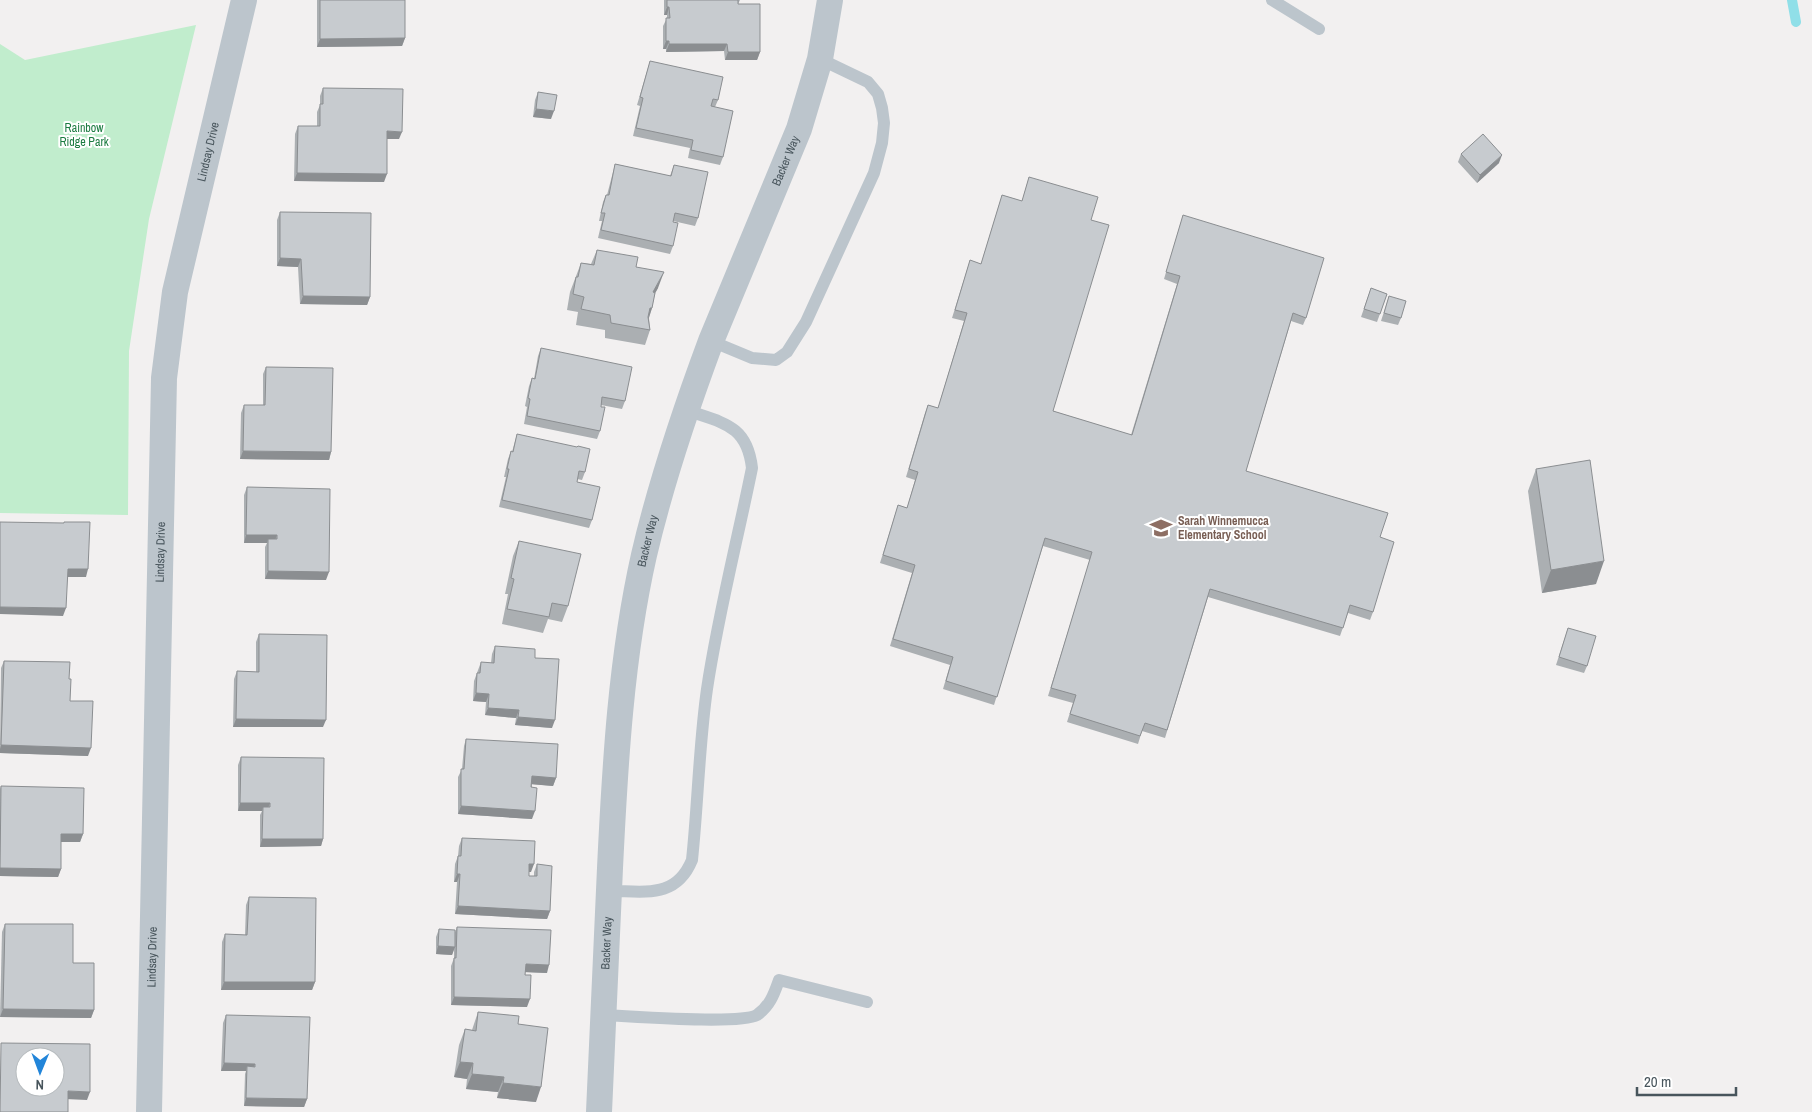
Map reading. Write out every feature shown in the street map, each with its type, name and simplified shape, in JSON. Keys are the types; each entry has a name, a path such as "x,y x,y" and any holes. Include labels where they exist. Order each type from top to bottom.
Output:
{"street":[{"name":"Lindsay Drive","path":"149,1112 164,378 175,292 244,0"},
{"name":"Backer Way","path":"599,1112 614,771 627,656 644,556 674,443 711,341 799,129 820,59 830,0"}],"lane":[{"path":"1272,0 1319,29"},
{"path":"711,341 752,358 776,360 787,352 806,322 874,172 882,144 884,123 878,94 868,82 820,59"},
{"path":"609,891 651,891 669,887 680,880 687,872 692,860 701,740 707,689 716,635 752,468 750,453 743,437 731,426 686,410"},
{"path":"604,1015 730,1020 756,1015 771,1002 779,980 867,1002"}],"green space":[{"name":"Rainbow Ridge Park","path":"196,25 149,219 129,351 128,515 0,513 0,44 25,60"}],"building":[{"path":"320,0 405,0 405,38 320,39"},
{"path":"667,0 738,0 738,4 760,4 760,52 728,52 727,44 669,44 669,41 666,41 666,18 670,18"},
{"path":"650,61 723,77 718,100 713,99 711,106 733,111 723,157 691,150 693,140 636,128 643,98 640,97"},
{"path":"323,88 403,89 402,132 387,131 387,174 297,173 298,126 320,126 320,104 323,104"},
{"path":"538,92 557,95 554,111 536,109"},
{"path":"1483,134 1502,155 1480,175 1461,154"},
{"path":"615,164 671,176 674,165 708,172 698,218 675,213 673,222 678,223 673,246 601,230 605,213 601,213 606,195 609,195"},
{"path":"1029,177 1098,197 1091,220 1109,225 1053,411 1132,435 1180,276 1166,272 1183,215 1324,258 1306,318 1293,313 1246,471 1388,513 1380,537 1394,542 1373,612 1350,605 1343,628 1210,589 1167,730 1145,723 1140,736 1070,714 1076,695 1051,688 1092,552 1045,538 997,697 946,681 953,657 893,639 915,565 883,555 898,505 907,508 918,472 909,469 928,405 938,408 967,313 955,310 970,260 981,264 1002,195 1022,201"},
{"path":"280,212 371,213 370,297 303,296 301,259 280,258"},
{"path":"597,250 638,257 636,267 664,272 653,292 655,293 652,308 650,308 648,317 650,330 611,323 610,315 581,309 584,297 573,294 576,277 578,277 581,263 594,265"},
{"path":"1371,288 1387,294 1380,314 1364,309"},
{"path":"1389,296 1406,301 1401,318 1384,313"},
{"path":"541,348 632,367 625,401 602,397 601,407 605,407 600,431 527,416 532,378 535,379"},
{"path":"266,367 333,368 331,452 243,451 244,405 265,405"},
{"path":"517,434 590,449 585,472 579,471 577,482 600,487 592,520 502,500 511,451 513,452"},
{"path":"1590,460 1604,561 1551,570 1536,469"},
{"path":"247,487 330,489 329,572 268,571 268,539 277,539 277,535 246,535"},
{"path":"0,522 90,522 88,569 68,569 66,608 0,607"},
{"path":"519,541 581,554 568,606 552,603 549,617 507,609 514,579 511,578"},
{"path":"1568,628 1596,636 1587,666 1559,657"},
{"path":"259,634 327,635 326,720 236,719 237,671 259,672"},
{"path":"495,646 535,649 535,658 559,659 555,720 518,717 519,710 488,708 489,694 476,693 477,673 480,673 481,662 494,663"},
{"path":"4,661 70,662 70,701 93,701 91,748 1,745"},
{"path":"466,739 558,744 556,778 532,776 531,787 537,788 535,811 461,806 461,769 464,769"},
{"path":"241,757 324,758 323,839 262,839 263,807 270,807 270,803 240,803"},
{"path":"1,786 84,788 83,834 61,834 61,869 0,868"},
{"path":"462,838 535,841 534,864 529,864 529,876 537,876 537,864 552,866 550,911 458,906 460,874 457,874 458,856 461,856"},
{"path":"249,897 316,898 315,982 224,982 225,934 247,935"},
{"path":"5,924 73,924 73,963 94,963 94,1010 3,1009"},
{"path":"457,927 551,930 549,965 526,964 525,975 531,975 530,999 454,997 454,958 456,958"},
{"path":"439,929 455,930 455,947 438,946"},
{"path":"478,1012 519,1016 518,1024 548,1028 541,1087 503,1083 504,1077 472,1074 473,1063 460,1062 465,1029 476,1031"},
{"path":"226,1015 310,1017 307,1099 246,1098 247,1066 255,1067 255,1064 224,1063"},
{"path":"1,1043 90,1044 90,1092 68,1091 68,1112 0,1112"}],"waterway":[{"path":"1792,0 1796,22"}],"place":[{"name":"Sarah Winnemucca Elementary School","path":"1161,528"}]}
